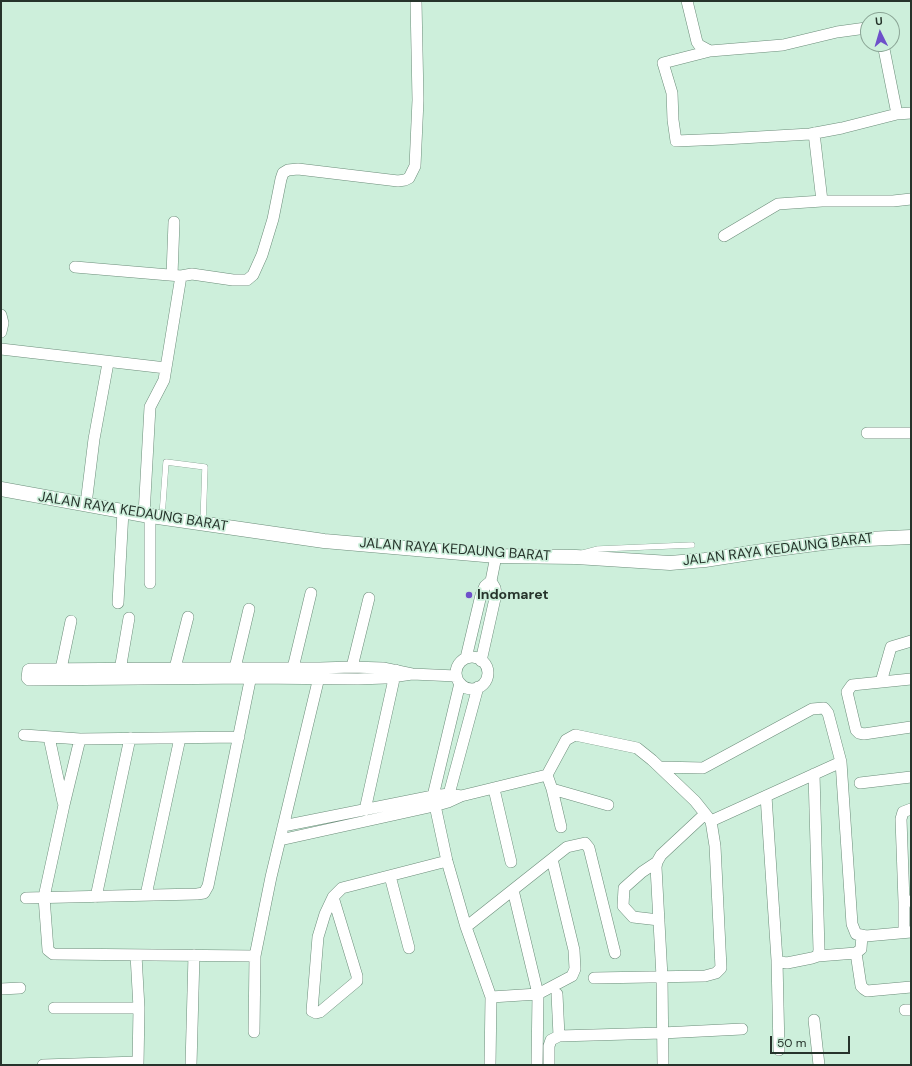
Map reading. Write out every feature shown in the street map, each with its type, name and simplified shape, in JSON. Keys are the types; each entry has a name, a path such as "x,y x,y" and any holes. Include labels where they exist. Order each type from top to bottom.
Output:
{"street":[{"path":"75,267 177,275 192,274 232,280 249,280 253,275 262,255 273,219 283,173 288,170 298,169 398,181 409,178 415,166 418,100 416,1"},
{"path":"687,1 697,42 710,51"},
{"path":"860,29 837,32 783,45 710,51 663,63 672,93 673,120 676,141 814,133 842,128 897,114 911,113"},
{"path":"885,52 897,114"},
{"path":"814,133 822,201"},
{"path":"724,236 778,204 822,201 893,201 911,199"},
{"path":"150,583 152,516 150,407 164,380 166,368 177,275 174,222"},
{"path":"1,316 3,323 1,332"},
{"path":"1,350 108,363 166,368"},
{"path":"86,504 94,439 108,363"},
{"path":"867,433 911,433"},
{"name":"JALAN RAYA KEDAUNG BARAT","path":"1,489 152,516 324,541 496,556 576,557 670,562 705,560 846,540 911,537"},
{"path":"118,603 122,511"},
{"path":"490,1065 492,997 466,927 447,861 434,801 438,772 458,680 456,671 458,666 466,658 481,595 485,586 491,581 496,556"},
{"path":"481,661 496,594 495,588 491,581"},
{"path":"293,668 311,593"},
{"path":"352,667 369,598"},
{"path":"235,668 249,609"},
{"path":"175,668 188,617"},
{"path":"120,674 129,618"},
{"path":"61,670 71,621"},
{"path":"882,682 891,647 911,641"},
{"path":"396,673 320,674 120,674 61,670 28,670 27,679 120,674 175,668 235,668 251,673 293,668 320,674 352,667 458,680 465,687 471,689 478,688 482,685 487,675 485,664 476,658 466,658"},
{"path":"26,898 204,893 208,886 251,673"},
{"path":"366,810 396,673"},
{"path":"254,1032 255,956 283,826 320,674"},
{"path":"911,679 852,685 847,692 856,730 859,733 864,734 911,727"},
{"path":"448,798 478,688"},
{"path":"653,761 703,768 812,709 824,708 828,713 841,762 852,924 856,934 862,935 908,932 908,902 901,819 903,812 911,809"},
{"path":"24,735 80,739 239,737"},
{"path":"280,840 434,801 494,789 547,776 566,740 575,735 637,748 695,801 708,818 715,846 722,968 716,973 705,976 594,978"},
{"path":"49,736 64,805"},
{"path":"96,897 130,738"},
{"path":"146,895 180,738"},
{"path":"80,739 44,897 48,950 53,954 255,956"},
{"path":"663,1065 662,977 656,874 657,862 661,855 708,818 766,796 841,762"},
{"path":"438,772 454,774"},
{"path":"814,774 818,956"},
{"path":"547,776 552,789 561,827"},
{"path":"860,782 911,777"},
{"path":"494,789 511,862"},
{"path":"552,789 608,805"},
{"path":"766,796 777,960 779,1050"},
{"path":"283,826 366,810 434,801"},
{"path":"466,927 567,847 578,843 585,843 589,848 615,953"},
{"path":"492,997 538,994 572,976 575,969 574,950 552,859"},
{"path":"333,897 357,976 357,981 320,1012 316,1013 312,1011 318,937 333,897 342,888 447,861"},
{"path":"657,862 642,872 624,888 623,906 633,917 659,920"},
{"path":"390,876 409,948"},
{"path":"513,890 538,994 537,1065"},
{"path":"777,960 787,963 818,956 856,953 861,948 862,935"},
{"path":"856,953 861,986 867,991 911,987"},
{"path":"44,1065 138,1063 139,1008 136,955"},
{"path":"192,1065 194,955"},
{"path":"1,989 20,988"},
{"path":"557,994 559,1036"},
{"path":"54,1008 139,1008"},
{"path":"814,1020 819,1065"},
{"path":"549,1065 549,1046 551,1040 559,1036 742,1029"}],"lane":[{"path":"152,516 166,462 205,467 202,523"},
{"path":"576,557 584,552 598,549 692,545"}],"place":[{"name":"Indomaret","path":"469,595"}]}
